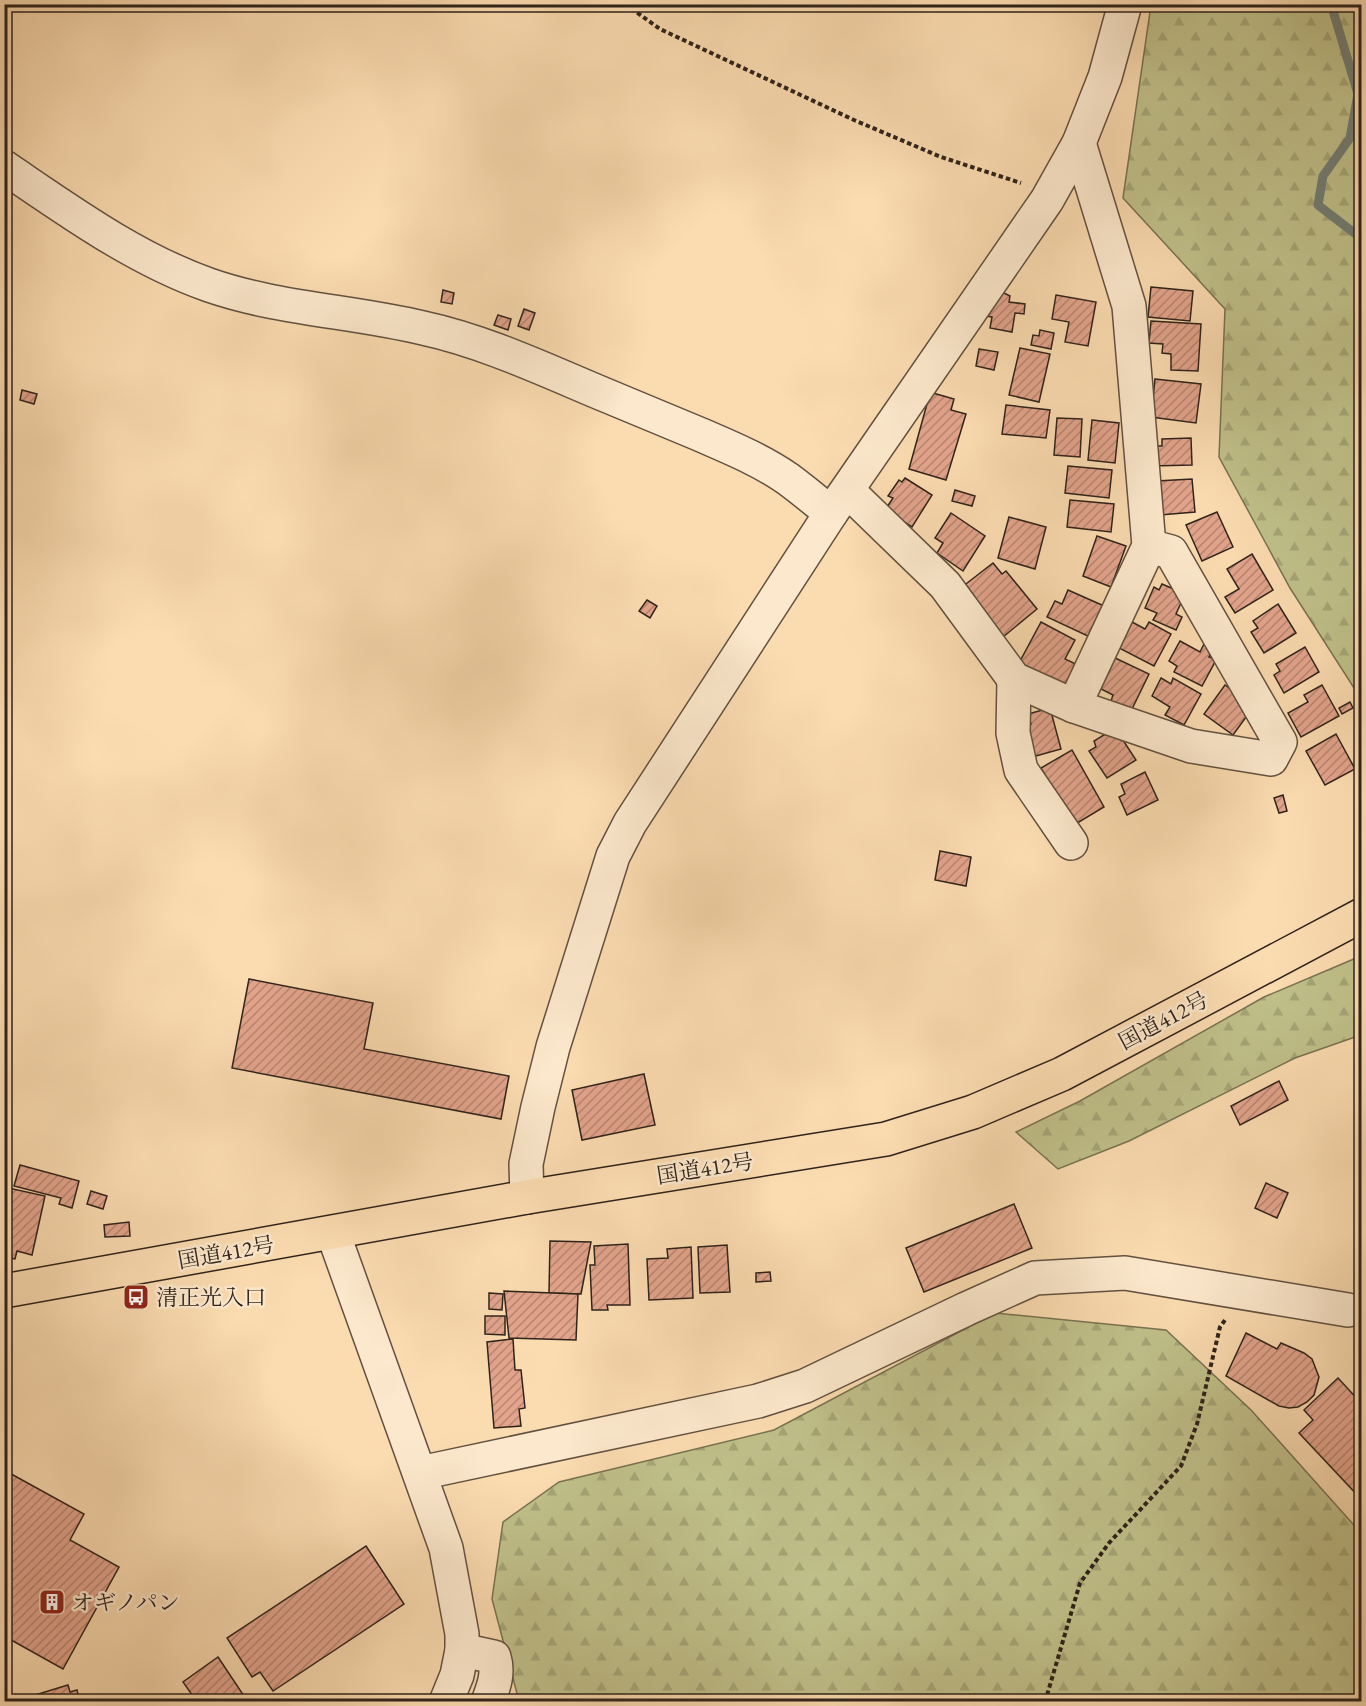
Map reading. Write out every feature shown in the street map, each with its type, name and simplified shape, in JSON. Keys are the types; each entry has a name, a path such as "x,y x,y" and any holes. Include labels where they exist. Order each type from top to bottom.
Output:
{"highway":[{"name":"国道412号","path":"4,1290 527,1197 886,1139 973,1112 1062,1074 1362,915"}],"street":[{"path":"527,1197 526,1164 553,1047 613,856 630,823 839,502 1047,200 1079,143 1105,77 1125,4"},
{"path":"1074,706 1149,546 1129,306 1079,143"},
{"path":"4,167 106,234 182,275 238,295 267,302 426,328 482,345 736,450 787,478 839,502 945,585 1014,680 1074,706 1191,746 1271,759 1280,742 1170,552 1149,546"},
{"path":"1014,680 1013,733 1022,770 1071,843"},
{"path":"333,1233 446,1548 462,1634 462,1650 457,1675 446,1701"},
{"path":"420,1473 758,1401 805,1386 1035,1278 1125,1273 1348,1310"},
{"path":"462,1650 494,1657 497,1668 494,1687 488,1701"}],"path":[{"path":"625,4 631,11 660,29 854,120 941,157 1020,182 1047,200"},
{"path":"1045,1701 1080,1583 1109,1543 1181,1466 1197,1424 1231,1290"}],"green space":[{"path":"1151,5 1361,5 1361,699 1290,588 1219,457 1225,309 1123,198"},
{"path":"1361,956 1361,1035 1295,1058 1129,1141 1058,1169 1016,1132 1080,1101 1264,997"},
{"path":"995,1313 1166,1330 1251,1410 1361,1533 1361,1701 519,1701 492,1599 503,1522 559,1482 774,1430"}],"building":[{"path":"1151,287 1193,291 1190,321 1148,317"},
{"path":"443,290 454,293 452,304 441,302"},
{"path":"1002,292 1010,296 1009,302 1025,304 1024,314 1015,313 1012,332 990,328 992,317 985,316"},
{"path":"1056,295 1096,302 1088,346 1065,342 1069,322 1052,319"},
{"path":"524,309 535,313 529,330 518,326"},
{"path":"498,315 511,319 508,330 494,325"},
{"path":"1151,321 1201,324 1198,371 1171,370 1171,354 1162,353 1163,344 1149,343"},
{"path":"1040,330 1054,333 1051,349 1031,345 1033,335 1039,336"},
{"path":"1020,348 1050,354 1039,402 1009,395"},
{"path":"979,349 998,352 994,370 976,366"},
{"path":"1155,379 1201,384 1196,423 1151,417"},
{"path":"22,390 37,394 34,404 20,400"},
{"path":"926,391 954,399 951,410 966,414 946,480 909,469 927,404 922,402"},
{"path":"1006,405 1050,410 1046,438 1002,434"},
{"path":"1057,418 1082,419 1080,457 1054,455"},
{"path":"1092,420 1119,423 1115,463 1088,460"},
{"path":"1191,438 1192,465 1151,466 1150,446 1162,446 1162,439"},
{"path":"1068,466 1112,470 1109,498 1065,493"},
{"path":"905,478 932,495 912,527 885,510 893,498 888,496 899,480 902,482"},
{"path":"1192,479 1195,512 1160,515 1157,481"},
{"path":"955,490 975,496 972,506 952,501"},
{"path":"1070,500 1114,504 1111,532 1067,527"},
{"path":"1217,512 1233,547 1202,561 1186,525"},
{"path":"951,513 985,536 963,571 937,553 943,543 935,538"},
{"path":"1009,517 1046,527 1035,569 998,558"},
{"path":"1097,536 1126,546 1111,587 1083,576"},
{"path":"1252,554 1273,590 1235,613 1225,597 1239,589 1227,569"},
{"path":"993,563 1002,574 1006,571 1037,609 1003,637 962,587"},
{"path":"1162,584 1185,594 1176,614 1182,617 1176,630 1153,620 1157,613 1145,608 1154,587 1159,590"},
{"path":"1068,590 1104,606 1090,637 1047,617 1055,601 1062,604"},
{"path":"647,600 657,606 650,618 639,611"},
{"path":"1278,604 1296,633 1264,653 1251,632 1258,628 1253,621"},
{"path":"1041,622 1075,640 1065,659 1080,666 1068,691 1018,665"},
{"path":"1132,622 1145,629 1149,622 1171,634 1154,666 1119,648"},
{"path":"1180,641 1200,652 1205,642 1215,647 1209,657 1216,660 1202,686 1174,672 1177,666 1169,661"},
{"path":"1305,647 1319,672 1284,693 1274,675 1280,671 1276,664"},
{"path":"1111,656 1149,674 1131,711 1111,701 1113,695 1097,687"},
{"path":"1161,678 1171,684 1173,678 1201,694 1184,725 1165,715 1170,707 1152,696"},
{"path":"1225,685 1249,702 1249,713 1233,735 1204,714"},
{"path":"1322,685 1339,716 1301,737 1288,713 1308,702 1304,695"},
{"path":"1350,702 1353,708 1342,714 1339,708"},
{"path":"1050,708 1061,749 1032,757 1024,726 1031,724 1028,714"},
{"path":"1115,728 1136,760 1107,778 1089,751 1096,747 1094,741"},
{"path":"1336,734 1355,769 1325,785 1306,751"},
{"path":"1072,750 1104,807 1074,825 1041,768"},
{"path":"1145,772 1158,800 1127,815 1119,797 1125,794 1121,784"},
{"path":"1283,795 1287,811 1279,813 1274,798"},
{"path":"940,851 971,857 966,886 935,880"},
{"path":"249,979 373,1003 364,1049 509,1076 501,1119 232,1068"},
{"path":"644,1074 655,1125 582,1140 572,1090"},
{"path":"1279,1081 1288,1100 1240,1125 1231,1106"},
{"path":"20,1165 79,1181 72,1208 59,1204 61,1198 14,1186"},
{"path":"1266,1183 1288,1193 1277,1218 1255,1208"},
{"path":"4,1187 45,1196 32,1255 17,1251 15,1259 4,1257"},
{"path":"91,1191 107,1196 103,1209 87,1204"},
{"path":"1014,1204 1032,1248 924,1292 906,1248"},
{"path":"129,1222 130,1236 105,1237 104,1225"},
{"path":"550,1241 591,1242 581,1294 549,1293"},
{"path":"628,1244 630,1305 607,1305 608,1310 592,1310 590,1265 595,1265 594,1246"},
{"path":"727,1245 730,1292 700,1293 698,1247"},
{"path":"691,1247 693,1298 649,1300 647,1259 668,1258 667,1249"},
{"path":"770,1272 771,1281 756,1282 756,1273"},
{"path":"504,1291 578,1294 576,1340 509,1338"},
{"path":"489,1293 503,1294 502,1310 489,1309"},
{"path":"485,1316 505,1316 505,1335 485,1334"},
{"path":"1246,1333 1277,1349 1281,1343 1312,1359 1319,1377 1314,1395 1307,1402 1298,1407 1279,1406 1226,1376"},
{"path":"513,1339 515,1370 521,1370 525,1408 519,1409 521,1426 494,1428 487,1342"},
{"path":"1338,1378 1362,1404 1362,1500 1299,1433 1313,1420 1304,1410"},
{"name":"オギノパン","path":"4,1470 84,1514 70,1540 119,1567 63,1669 4,1636"},
{"path":"366,1546 404,1604 273,1691 260,1672 252,1677 227,1638"},
{"path":"218,1657 248,1702 197,1702 183,1682"},
{"path":"68,1685 70,1692 77,1690 80,1702 37,1702 35,1695"}],"waterway":[{"path":"1331,4 1358,94 1350,138 1323,176 1318,205 1362,239"}],"place":[{"name":"清正光入口","path":"136,1297"},
{"name":"オギノパン","path":"52,1602"}]}
